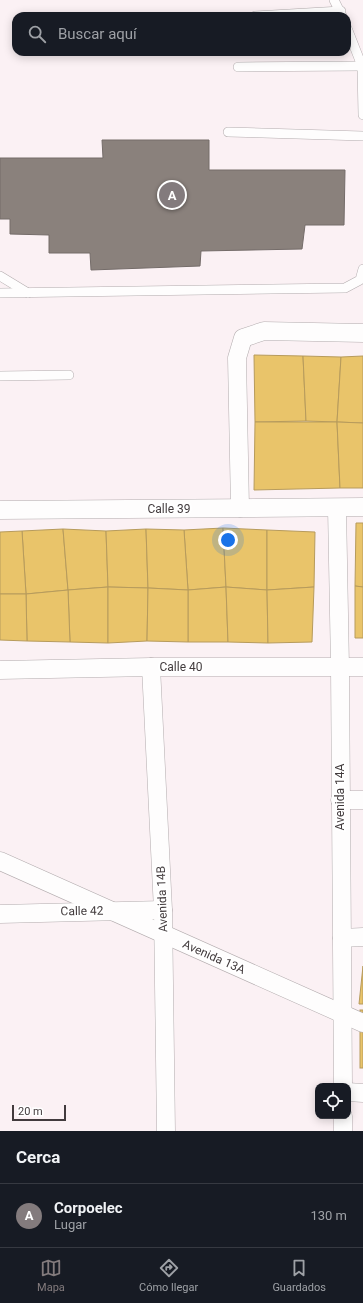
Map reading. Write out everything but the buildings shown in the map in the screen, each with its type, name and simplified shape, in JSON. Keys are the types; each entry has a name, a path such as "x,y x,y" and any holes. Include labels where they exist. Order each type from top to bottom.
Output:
{"street":[{"path":"240,508 238,358 243,338 264,331 363,333"},
{"name":"Avenida 14A","path":"337,508 340,667 343,1083"},
{"name":"Calle 39","path":"0,510 363,508"},
{"name":"Calle 40","path":"0,670 150,667 363,667"},
{"name":"Avenida 14B","path":"150,667 163,910 166,1131"},
{"path":"340,800 363,800"},
{"name":"Avenida 13A","path":"0,861 363,1023"},
{"name":"Calle 42","path":"0,914 163,910"},
{"path":"342,938 363,937"},
{"path":"351,1092 363,1092"},
{"path":"343,1119 343,1131"}],"lane":[{"path":"334,0 340,12"},
{"path":"351,38 362,66 363,115"},
{"path":"238,67 362,66"},
{"path":"228,132 363,136"},
{"path":"0,294 345,288 360,280 363,269"},
{"path":"0,276 29,294"},
{"path":"0,376 69,375"}],"place":[{"name":"Corpoelec","path":"172,195"}]}
